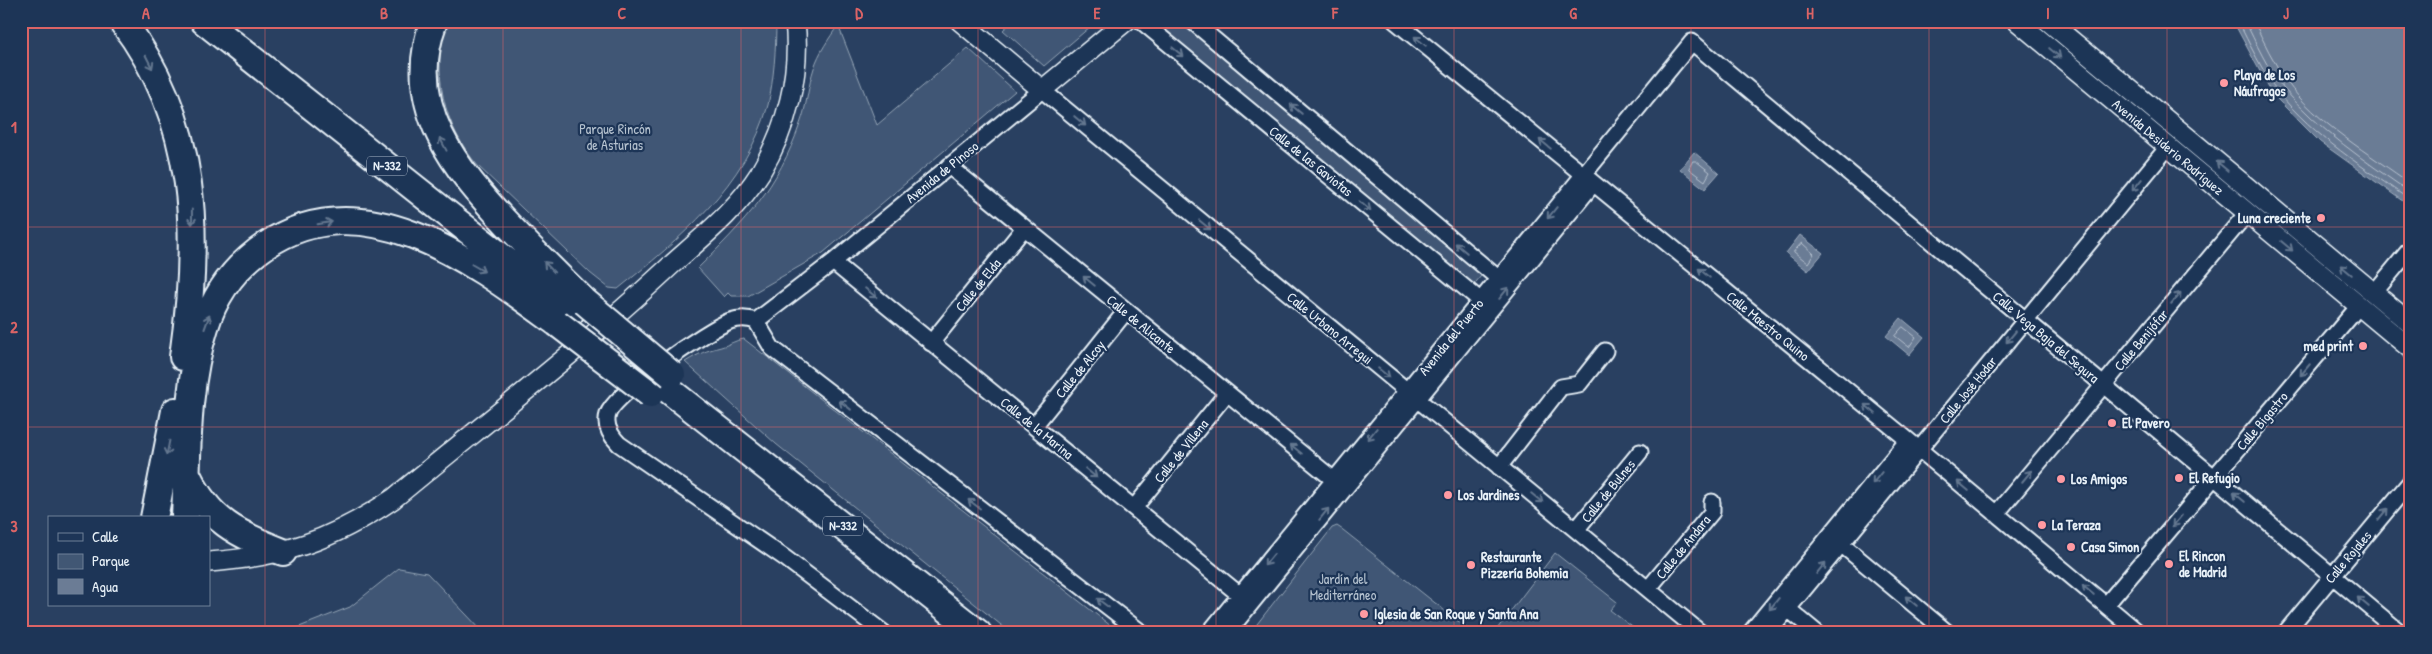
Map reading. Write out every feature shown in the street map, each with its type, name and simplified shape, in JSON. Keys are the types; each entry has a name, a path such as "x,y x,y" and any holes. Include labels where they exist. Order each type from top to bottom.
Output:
{"highway":[{"path":"122,21 147,58 177,126 188,169 192,214 192,256 185,340 175,410 156,508 143,516"},
{"name":"N-332","path":"204,21 978,633"},
{"path":"434,21 426,53 426,91 430,111 444,145 452,160 484,198 571,312"},
{"path":"186,516 190,397 200,344 213,306 225,286 244,263 272,241 290,233 328,222 370,222 395,228 435,245 487,273 571,312"},
{"path":"661,384 872,560 911,580"},
{"path":"187,473 197,494 221,522 237,532 284,552"}],"street":[{"path":"210,562 284,552 316,542 344,530 393,499 640,295 728,213 759,174 782,126 795,73 795,21"},
{"name":"Calle Urbano Arregui","path":"960,21 1701,633"},
{"name":"Avenida de Pinoso","path":"756,320 833,262 1126,21"},
{"name":"Calle de las Gaviotas","path":"1141,21 1481,301"},
{"path":"1192,21 1498,279"},
{"name":"Calle Maestro Quino","path":"1395,21 1913,445 2139,633"},
{"name":"Avenida Desiderio Rodríguez","path":"2017,21 2411,350"},
{"name":"Avenida Desiderio Rodríguez","path":"2048,21 2411,324"},
{"name":"Avenida del Puerto","path":"1226,633 1412,395 1588,180 1692,42"},
{"name":"Calle Vega Baja del Segura","path":"1692,42 2401,633"},
{"name":"Calle José Hodar","path":"1750,633 1913,445 2026,320 2168,147"},
{"name":"Calle de Alicante","path":"949,166 1334,480"},
{"name":"Avenida del Puerto","path":"1209,633 1334,480 1412,395 1498,279 1588,180"},
{"name":"Calle Benijófar","path":"1996,514 2247,213"},
{"name":"Calle de Elda","path":"931,342 1024,228"},
{"path":"2374,293 2411,248"},
{"name":"Calle de la Marina","path":"833,262 1240,595"},
{"name":"Calle Bigastro","path":"2106,605 2359,306"},
{"name":"Calle de Alcoy","path":"1034,426 1126,311"},
{"path":"884,633 784,558 611,437 607,426 607,416 610,408 631,388 690,344 728,321 738,319 756,320 772,348 1142,633"},
{"path":"1499,466 1561,387 1578,384 1605,352"},
{"name":"Calle de Villena","path":"1134,508 1227,393"},
{"name":"Calle José Hodar","path":"1768,633 1841,544 1913,445"},
{"name":"Calle de Bulnes","path":"1576,530 1640,452"},
{"name":"Calle Rojales","path":"2285,633 2411,482"},
{"name":"Calle de Andara","path":"1648,589 1712,512 1712,502"},
{"path":"1841,544 1945,632"},
{"path":"1788,609 1817,633"}],"green space":[{"name":"Parque Rincón de Asturias","path":"447,21 776,21 772,84 768,105 758,134 744,160 708,208 664,251 618,289 609,288 590,273 478,166 466,150 456,133 443,98 440,60"},
{"path":"1013,21 1097,21 1044,66 1003,30"},
{"path":"1162,21 1180,21 1485,271 1472,287 1155,27"},
{"path":"838,25 877,125 968,48 1015,91 823,253 748,296 731,296 728,293 724,297 698,268 745,219 781,167 802,117 816,62"},
{"path":"744,339 1120,633 1011,633 776,444 685,362 703,353"},
{"name":"Jardín del Mediterráneo","path":"1337,526 1473,633 1250,633 1332,528"},
{"path":"1555,553 1617,602 1610,610 1640,633 1494,633"},
{"path":"399,568 427,573 484,633 284,633 350,607"}],"water":[{"path":"2233,21 2411,21 2411,207 2320,142 2272,94"},
{"path":"1694,152 1719,173 1705,189 1680,169"},
{"path":"1800,235 1823,253 1808,271 1786,253"},
{"path":"1901,318 1924,337 1909,355 1886,336"}],"place":[{"name":"Playa de Los Náufragos","path":"2224,83"},
{"name":"Luna creciente","path":"2321,218"},
{"name":"med print","path":"2363,346"},
{"name":"El Pavero","path":"2112,423"},
{"name":"El Refugio","path":"2179,478"},
{"name":"Los Amigos","path":"2061,479"},
{"name":"Los Jardines","path":"1448,495"},
{"name":"La Teraza","path":"2042,525"},
{"name":"Casa Simon","path":"2071,547"},
{"name":"El Rincon de Madrid","path":"2169,564"},
{"name":"Restaurante Pizzería Bohemia","path":"1471,565"},
{"name":"Iglesia de San Roque y Santa Ana","path":"1364,614"}]}
